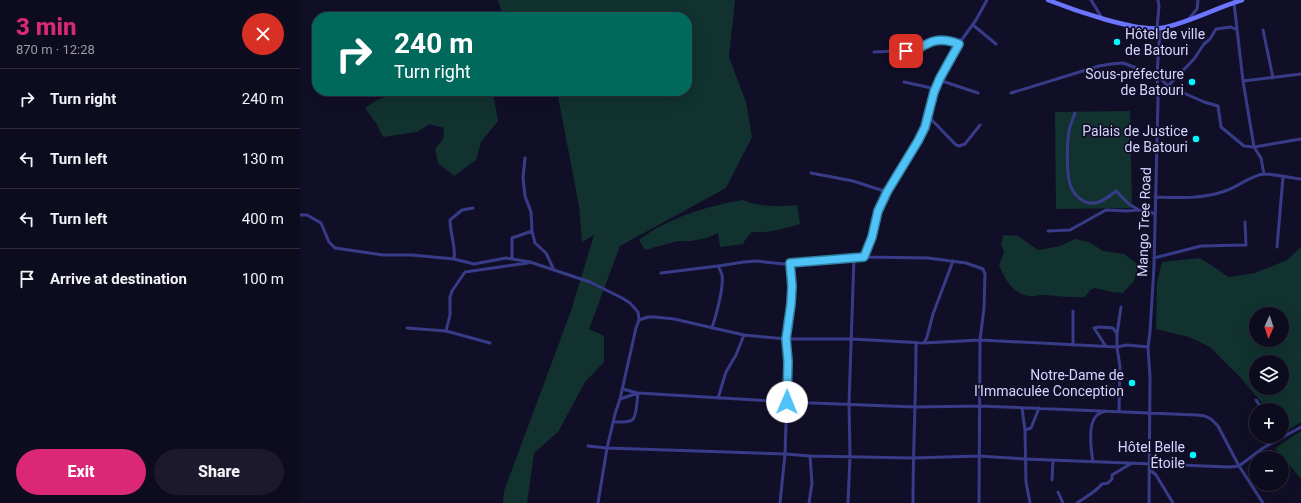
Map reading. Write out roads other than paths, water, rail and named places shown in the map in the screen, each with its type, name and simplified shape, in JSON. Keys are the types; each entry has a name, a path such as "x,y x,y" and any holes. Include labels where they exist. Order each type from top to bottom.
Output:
{"main road":[{"path":"1051,1 1102,18 1126,24 1158,28 1188,20 1242,0"}],"street":[{"path":"864,257 872,237 876,216 887,192 925,127 939,80 959,44 973,25 987,0"},
{"path":"1091,0 1102,18"},
{"name":"Mango Tree Road","path":"1149,503 1148,463 1150,377 1148,347 1154,258 1158,100 1158,0"},
{"path":"1188,20 1197,9 1198,0"},
{"path":"1234,3 1254,147 1261,158 1264,174"},
{"path":"973,25 996,44"},
{"path":"1168,86 1194,59 1216,29 1231,27 1237,30"},
{"path":"1263,30 1273,78"},
{"path":"874,52 918,50 928,43 946,40 959,44"},
{"path":"1010,93 1082,71 1111,64 1123,64 1157,75 1168,86 1204,102 1218,106 1221,127 1244,146 1254,147 1301,139"},
{"path":"1244,81 1301,74"},
{"path":"939,80 978,93"},
{"path":"904,82 936,89"},
{"path":"1075,113 1069,130 1068,144 1068,164 1070,186 1072,190 1081,200 1088,204 1102,201 1116,191 1129,204 1140,210"},
{"path":"928,116 956,145 959,146 965,144 980,125"},
{"path":"525,158 523,178 525,196 531,212 532,231 535,243 546,253 554,270"},
{"path":"811,173 854,181 887,192"},
{"path":"1155,197 1190,198 1208,196 1227,191 1250,179 1264,174 1301,179"},
{"path":"1277,247 1283,177"},
{"path":"454,259 455,251 450,228 450,220 462,210 473,208"},
{"path":"1048,231 1070,230 1105,210 1140,210 1155,214"},
{"path":"300,214 308,215 321,223 329,242 336,248 383,255 412,255 454,259 474,264 503,258 530,262 590,282 630,303 638,312 639,320 632,342 620,399 607,448 598,503"},
{"path":"1154,258 1201,246 1246,245 1245,222"},
{"path":"512,259 512,238 532,231"},
{"path":"848,503 850,456 849,404 854,257"},
{"path":"661,273 756,261 784,264 854,257 928,258 953,261 979,267 984,270 984,308 980,340 978,456 979,503"},
{"path":"924,343 953,261"},
{"path":"446,331 450,315 450,297 452,291 465,272 492,267 512,266 530,262"},
{"path":"780,503 785,454 787,402 788,361 786,339 792,286 790,263"},
{"path":"712,328 717,316 721,288 722,276 718,266"},
{"path":"1119,411 1120,367 1117,334 1120,307"},
{"path":"1073,311 1073,345"},
{"path":"639,320 655,316 744,335 786,339 852,339 924,343 980,340 1117,347 1127,345 1148,347"},
{"path":"407,328 446,331 490,343"},
{"path":"1105,346 1094,328 1113,328 1117,334"},
{"path":"718,398 726,372 736,355 744,335"},
{"path":"913,503 913,458 916,407 916,342"},
{"path":"622,389 638,393 787,402 916,407 980,406 1197,415 1211,419 1218,426 1239,466 1263,503"},
{"path":"620,399 638,393"},
{"path":"613,422 631,421 634,419 638,393"},
{"path":"1022,408 1025,430 1026,482 1030,503"},
{"path":"1025,430 1031,428 1039,408"},
{"path":"1093,462 1092,423 1097,414 1107,411"},
{"path":"1289,433 1301,427"},
{"path":"588,446 810,456 913,458 978,456 1229,467 1239,466 1271,443"},
{"path":"809,503 812,483 810,456"},
{"path":"1052,480 1053,460"},
{"path":"1077,503 1099,488 1102,484 1108,483 1112,479 1112,475 1132,463"},
{"path":"1149,469 1156,475 1174,503"},
{"path":"1058,492 1062,503"}],"place":[{"name":"Hôtel de ville de Batouri","path":"1117,42"},
{"name":"Sous-préfecture de Batouri","path":"1192,82"},
{"name":"Palais de Justice de Batouri","path":"1196,139"},
{"name":"Notre-Dame de l'Immaculée Conception","path":"1132,383"},
{"name":"Hôtel Belle Étoile","path":"1193,455"}]}
